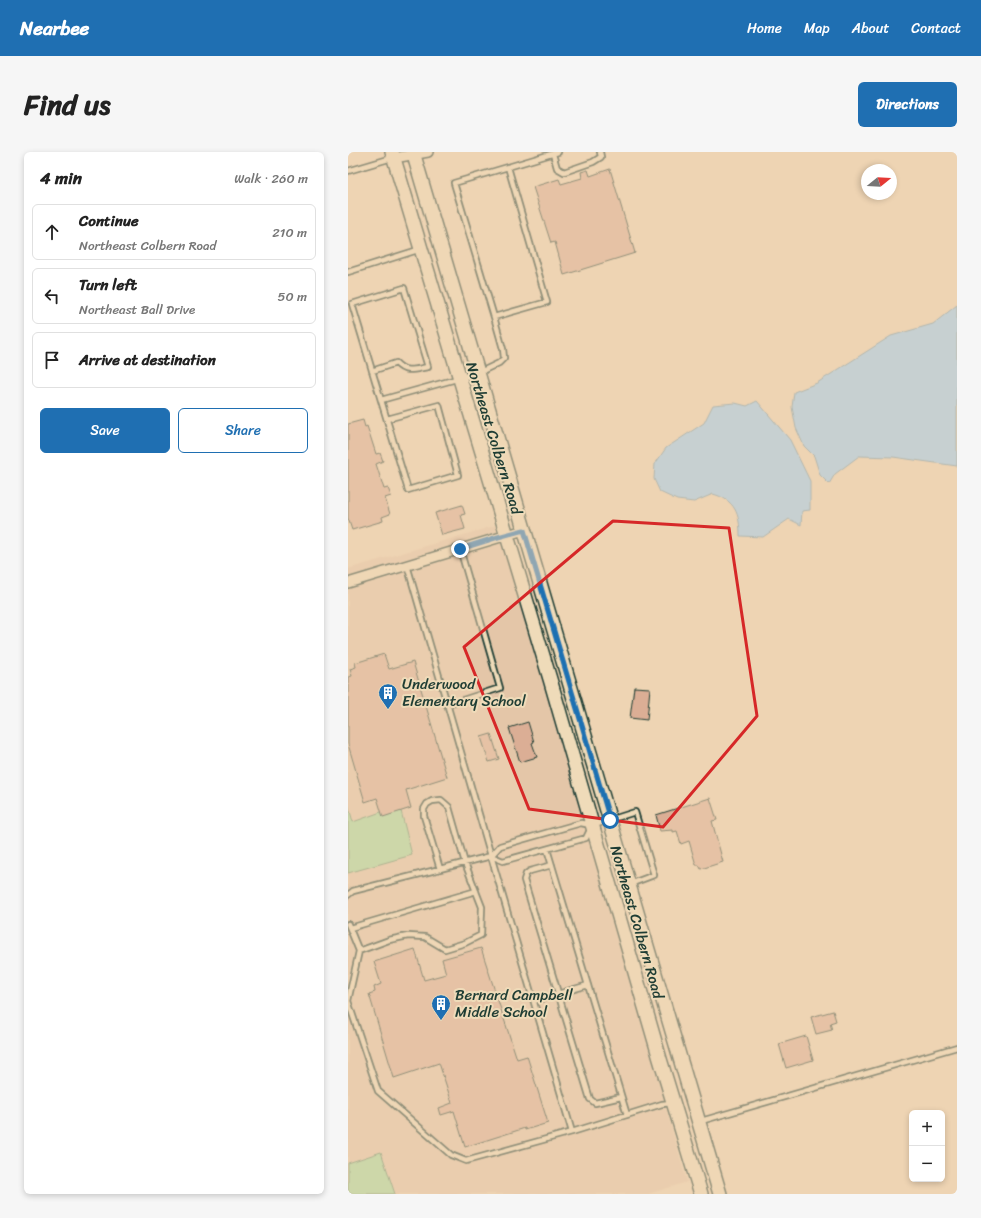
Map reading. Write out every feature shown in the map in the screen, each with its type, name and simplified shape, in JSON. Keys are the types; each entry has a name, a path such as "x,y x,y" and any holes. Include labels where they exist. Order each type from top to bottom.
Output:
{"main road":[{"name":"Northeast Colbern Road","path":"413,153 720,1194"},
{"name":"Northeast Colbern Road","path":"393,155 701,1194"}],"street":[{"path":"393,155 428,152"},
{"path":"348,583 524,530"}],"lane":[{"path":"381,400 478,373 499,363 504,358 494,317 454,183 555,153 557,168 564,172 593,162 601,157 600,152"},
{"path":"348,171 393,155"},
{"path":"494,317 547,302 508,167"},
{"path":"348,272 421,249"},
{"path":"372,371 396,363 406,370 428,367 404,288 352,304 372,371 408,490 458,475 439,405 387,420"},
{"path":"448,705 500,688 460,549"},
{"path":"407,566 572,1132"},
{"path":"359,951 389,940 408,936 425,937 445,949 465,943 481,935 482,908 465,863 449,807 441,800 432,801 427,804 424,809 424,816 440,869"},
{"path":"348,895 353,892 491,856 500,846 581,823 592,825 635,812 654,875 629,884"},
{"path":"491,856 503,861 586,838 592,825"},
{"path":"547,849 627,1115"},
{"path":"552,865 530,871 526,874 524,880 590,1100 595,1103 621,1097"},
{"path":"476,891 349,926 359,951 348,1001 378,1091 451,1155 466,1160 572,1132 662,1104 673,1102"},
{"path":"534,1001 588,985"},
{"path":"699,1121 957,1047"}],"highlighted area":[{"path":"613,521 729,528 757,716 663,827 529,809 464,647"}],"shaded area":[{"path":"501,524 687,1182 648,1194 348,1194 348,569"}],"green space":[{"path":"348,804 353,822 381,812 401,811 412,855 348,873"},
{"path":"381,1152 395,1194 348,1194 348,1163"}],"water":[{"path":"957,305 957,466 893,457 859,456 835,474 829,484 820,475 814,456 804,446 796,428 792,407 794,392 817,383 891,336 933,324"},
{"path":"757,401 790,440 810,481 810,510 802,511 801,525 789,519 763,537 740,536 739,521 735,509 726,500 713,494 694,502 677,500 660,492 654,479 655,464 666,448 704,423 713,405 735,403 747,406"}],"building":[{"path":"610,169 635,253 564,275 555,242 551,243 533,187 559,179 561,184 582,178 581,172 588,170 590,176"},
{"path":"363,420 365,427 367,426 376,454 380,453 383,461 376,464 384,489 388,488 391,496 385,498 390,514 382,517 383,521 352,530 348,518 348,424"},
{"path":"462,505 465,514 461,515 465,529 442,535 435,513"},
{"name":"Underwood Elementary School","path":"384,654 389,669 413,662 447,777 406,790 411,808 383,817 377,798 365,802 348,744 348,677 352,676 350,669 356,667 355,663"},
{"path":"634,687 650,688 647,720 630,718"},
{"path":"528,722 534,742 532,743 537,757 520,762 509,728"},
{"path":"491,734 499,759 489,762 481,737"},
{"path":"710,798 717,820 712,821 723,862 701,869 699,865 696,865 689,841 681,844 677,831 660,831 656,815"},
{"name":"Bernard Campbell Middle School","path":"481,948 517,1059 527,1056 548,1123 525,1130 525,1128 465,1147 454,1111 441,1115 439,1108 452,1103 439,1063 394,1078 369,994 375,992 374,987 381,984 374,962 415,949 424,980 446,974 442,959"},
{"path":"833,1011 836,1021 830,1023 832,1030 816,1034 811,1017"},
{"path":"806,1036 813,1060 786,1068 779,1044"}],"place":[{"name":"Underwood Elementary School","path":"388,710"},
{"name":"Bernard Campbell Middle School","path":"441,1021"}],"route":[{"path":"460,549 524,530 610,820"}]}
